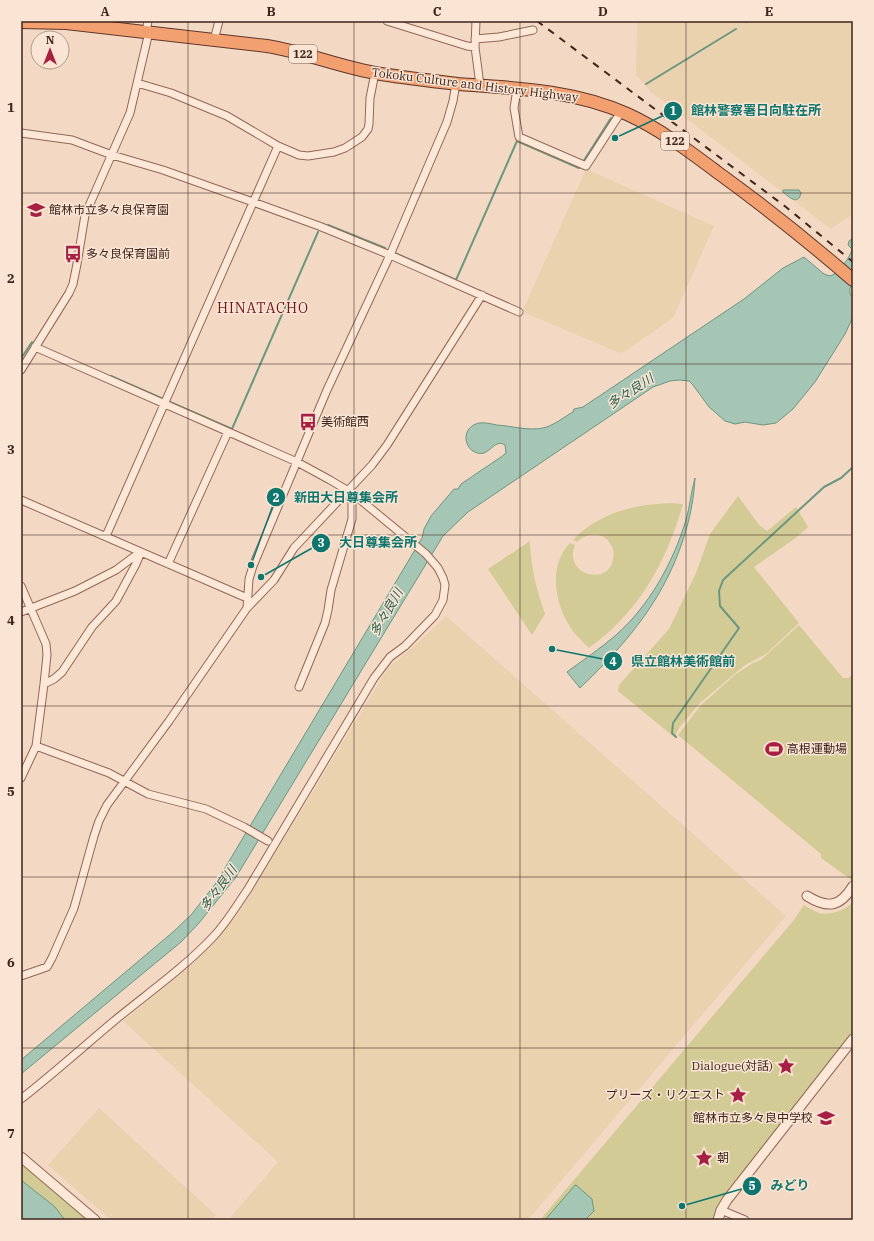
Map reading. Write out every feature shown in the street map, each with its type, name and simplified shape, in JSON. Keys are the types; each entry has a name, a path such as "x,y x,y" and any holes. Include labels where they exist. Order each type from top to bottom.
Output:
{"highway":[{"name":"Tokoku Culture and History Highway","path":"21,22 65,22 148,28 214,40 276,48 375,73 456,83 516,88 575,97 621,112 644,122 676,142 737,186 838,266 853,280"}],"street":[{"path":"214,40 219,21"},
{"path":"387,21 467,46 475,47"},
{"path":"476,21 475,47 480,85"},
{"path":"21,370 23,362 35,347 69,294 73,284 85,215 130,113 148,28"},
{"path":"475,39 499,37 533,30"},
{"path":"137,83 171,93 227,116 278,146 298,155 308,156 334,152 345,148 362,137 368,129 370,98 375,73"},
{"path":"247,608 249,579 253,566 353,333 390,255 450,114 456,83"},
{"path":"516,88 514,108 519,137 586,166 621,112"},
{"path":"21,133 72,140 112,155 163,170 253,202 319,226 390,255 520,312"},
{"path":"106,536 278,146"},
{"path":"21,976 47,967 52,958 74,908 99,821 107,805 169,721 247,608 274,580 294,548 350,491 387,445 482,295"},
{"path":"21,1099 180,969 214,936 230,916 248,889 374,678 390,657 405,646 435,615 443,600 445,585 440,572 426,554 350,491 297,462 35,347"},
{"path":"168,564 228,432"},
{"path":"299,687 325,623 331,590 352,519 350,491"},
{"path":"21,500 248,598"},
{"path":"21,612 75,592 116,570 141,552"},
{"path":"44,684 54,679 62,672 92,627 116,601 141,552"},
{"path":"21,586 46,644 47,655 36,746 21,778"},
{"path":"36,746 109,773 148,794 206,809 244,827 268,841"},
{"path":"807,896 822,904 829,904 841,900 853,886"},
{"path":"718,1220 721,1210 727,1200 853,1039"},
{"path":"21,1157 95,1220"},
{"path":"721,1210 746,1220"}],"shaded area":[{"path":"637,21 853,21 853,214 831,229 650,91 636,75"},
{"path":"586,169 714,226 673,318 624,352 620,353 523,312"},
{"path":"738,496 759,525 767,531 796,507 808,527 797,537 754,567 799,623 766,654 745,665 700,703 679,728 674,737 618,691 619,685 669,629 696,573 710,534"},
{"path":"671,503 683,504 676,526 659,566 648,585 622,619 607,634 589,648 571,628 564,616 557,594 556,572 563,552 570,543 575,545 573,555 575,563 580,570 587,574 595,575 603,573 609,568 613,560 613,548 608,540 595,534 586,536 577,542 573,540 594,523 618,512 644,505"},
{"path":"530,541 534,578 545,614 532,635 488,569"},
{"path":"446,616 786,916 528,1220 232,1220 230,1218 278,1162 123,1021 187,969 234,919 388,668"},
{"name":"高根運動場","path":"799,625 843,678 848,678 853,675 853,881 821,858 821,854 678,735 701,705 736,674 753,663 761,660"},
{"path":"853,902 853,1032 730,1187 717,1206 713,1220 540,1220 793,921 804,905 819,913 833,913 842,910"},
{"path":"99,1108 216,1215 212,1220 111,1220 48,1165"},
{"path":"21,1162 89,1220 21,1220"}],"water":[{"path":"783,190 799,190 801,193 800,197 796,200 793,199 783,192"},
{"name":"多々良川","path":"853,238 853,285 850,288 850,294 853,298 852,319 845,334 815,382 793,409 776,423 763,425 745,422 735,424 725,421 709,407 689,381 670,381 653,387 468,512 443,536 236,877 199,923 181,942 21,1074 21,1060 173,932 191,915 216,883 422,538 424,529 431,516 454,489 458,489 461,484 506,453 505,445 501,443 483,453 478,453 472,450 468,446 466,440 466,435 470,428 479,423 532,429 543,428 551,425 573,412 574,409 583,407 744,299 783,268 804,257 824,274 830,276 833,275 840,269 849,257 852,249 848,245 849,241"},
{"path":"695,478 692,504 686,530 678,554 657,597 615,653 580,688 567,672 616,635 639,611 649,597 667,568 681,536"},
{"path":"21,1180 55,1207 65,1220 21,1220"},
{"path":"575,1185 592,1199 594,1211 585,1220 545,1220"}],"waterway":[{"path":"646,84 736,29"},
{"path":"583,162 611,118"},
{"path":"395,253 456,280 517,141 579,168"},
{"path":"328,225 385,248"},
{"path":"170,402 232,429 318,232"},
{"path":"22,357 32,342"},
{"path":"111,376 161,398"},
{"path":"676,737 672,733 673,723 739,628 720,606 719,591 723,580 824,487 841,478 853,467"}],"railway":[{"path":"537,21 786,207 853,262"}],"place":[{"name":"館林警察署日向駐在所","path":"615,138"},
{"name":"館林市立多々良保育園","path":"36,210"},
{"name":"多々良保育園前","path":"73,254"},
{"name":"美術館西","path":"308,422"},
{"name":"新田大日尊集会所","path":"251,565"},
{"name":"大日尊集会所","path":"261,577"},
{"name":"県立館林美術館前","path":"552,649"},
{"name":"高根運動場","path":"774,749"},
{"name":"Dialogue(対話)","path":"786,1066"},
{"name":"プリーズ・リクエスト","path":"738,1095"},
{"name":"館林市立多々良中学校","path":"826,1118"},
{"name":"朝","path":"704,1158"},
{"name":"みどり","path":"682,1206"}],"district":[{"name":"HINATACHO","path":"263,308"}]}
